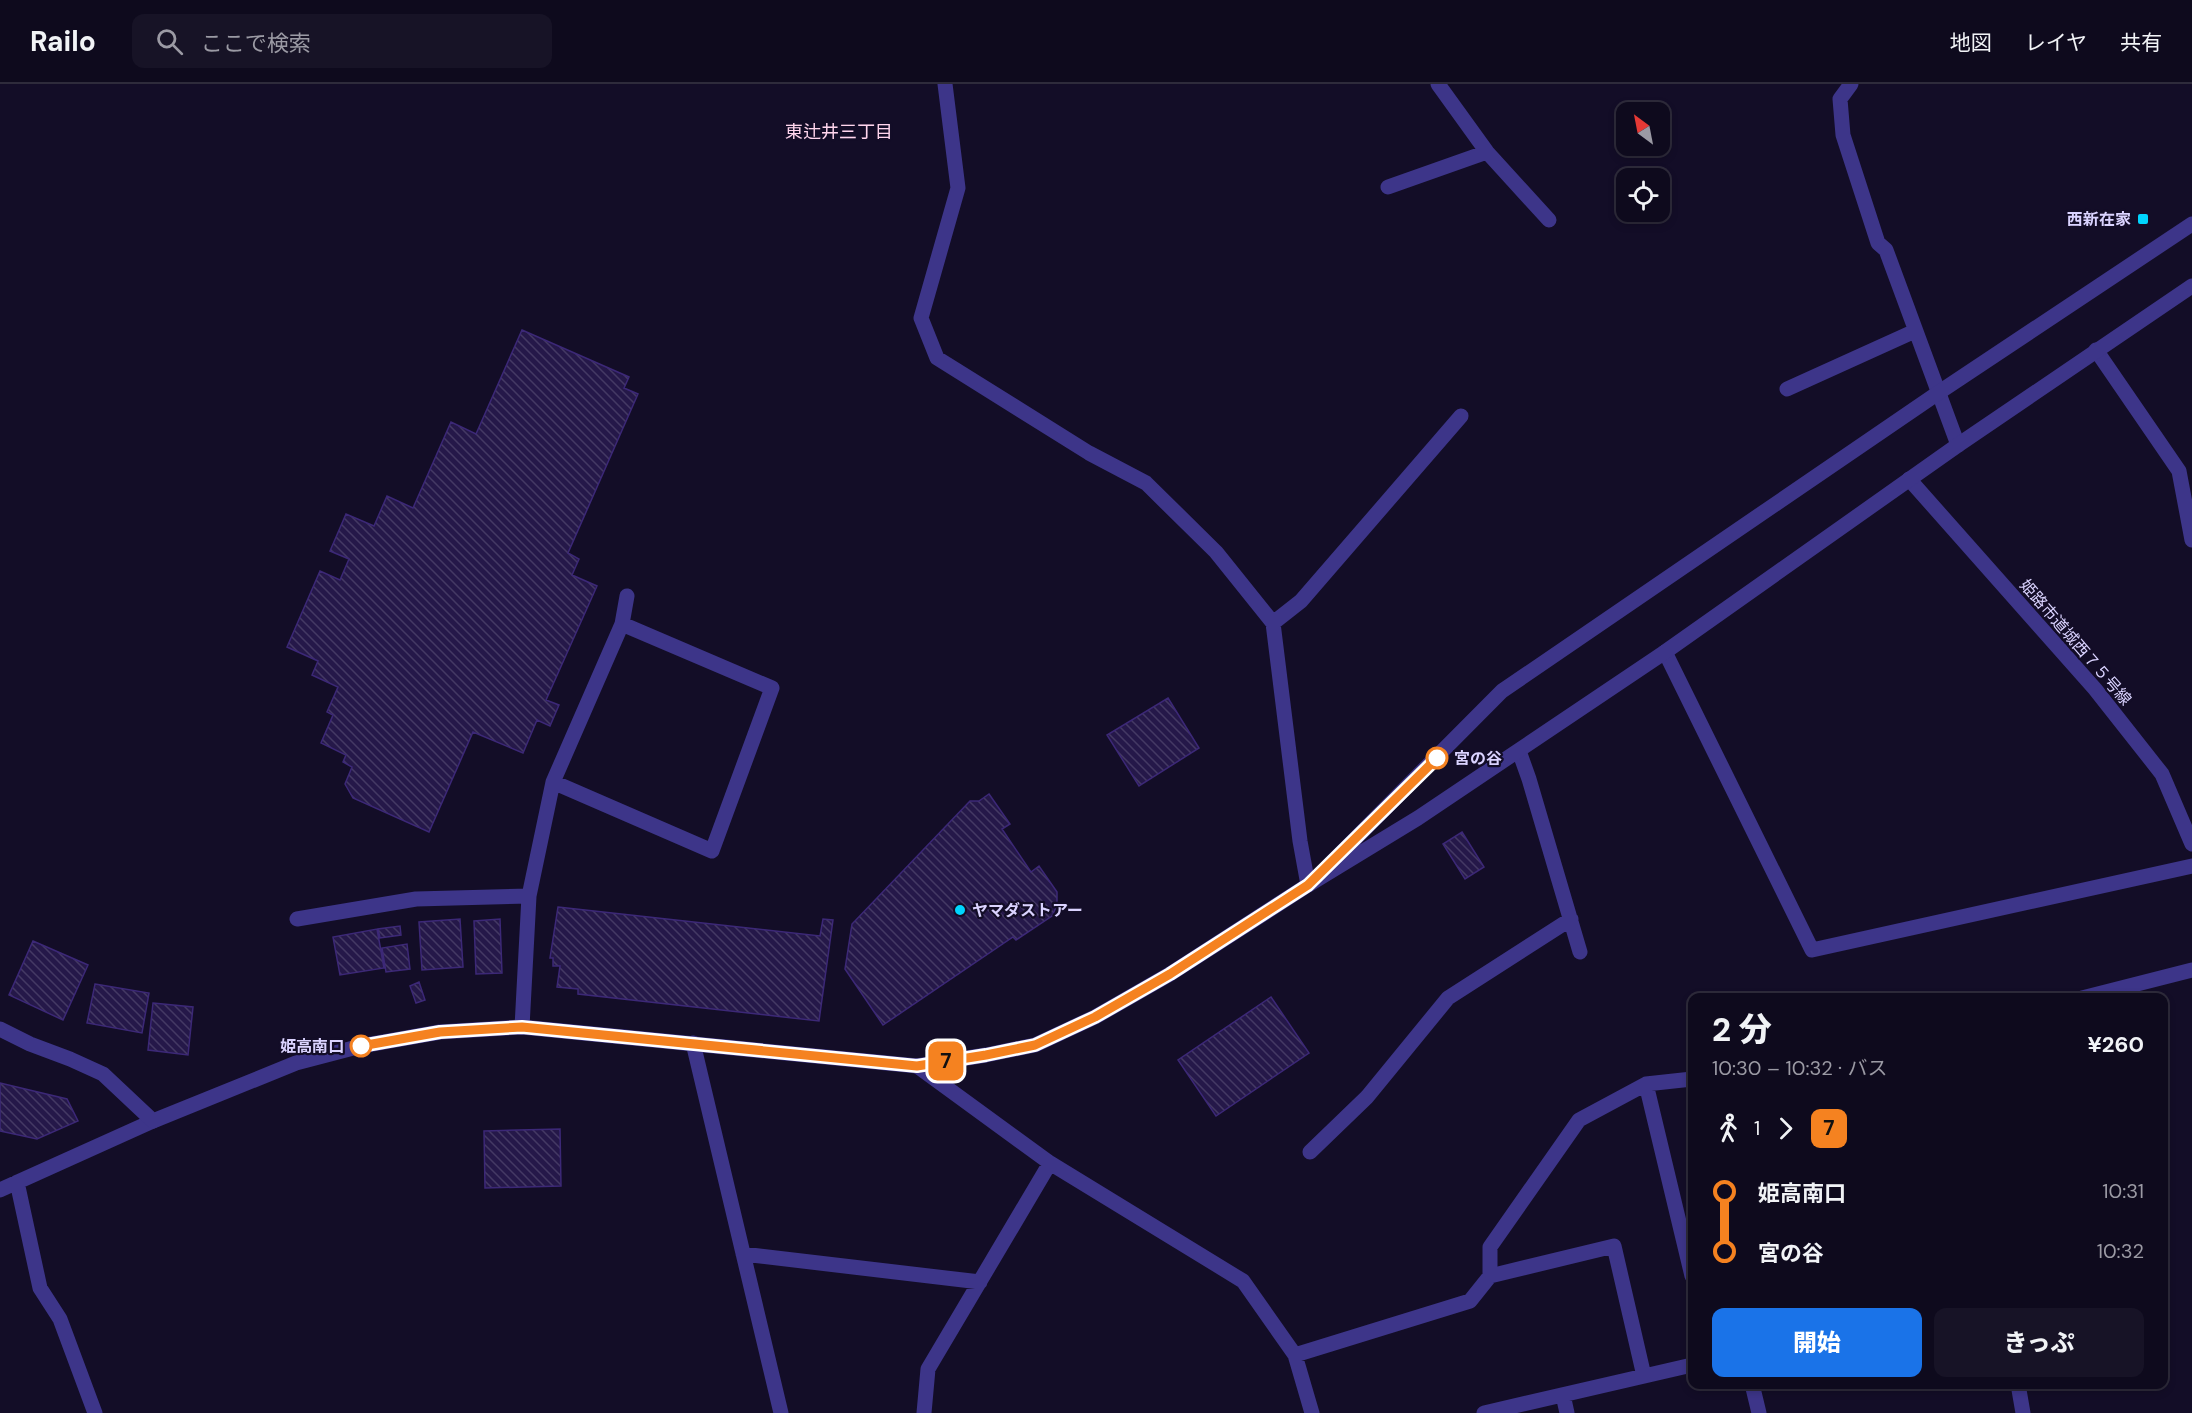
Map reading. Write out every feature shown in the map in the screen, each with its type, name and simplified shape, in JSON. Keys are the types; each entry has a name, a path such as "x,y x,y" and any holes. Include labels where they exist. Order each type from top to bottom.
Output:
{"street":[{"path":"945,84 958,188 921,318 937,358 1089,453 1146,483 1216,552 1273,623 1300,841 1308,885"},
{"path":"1438,84 1486,152 1549,220"},
{"path":"1851,84 1840,99 1843,135 1878,243 1886,250 1958,445"},
{"path":"1388,187 1486,152"},
{"path":"1308,885 1502,691 1938,393 2192,224"},
{"path":"0,1190 153,1121 296,1063 361,1046 440,1032 522,1027 917,1066 1035,1045 1095,1017 1170,974 1308,885 1418,818 1665,652 1909,479 2192,286"},
{"path":"1787,389 1915,331"},
{"path":"2096,350 2179,471 2192,540"},
{"path":"1273,623 1301,601 1461,416"},
{"name":"姫路市道城西７５号線","path":"1909,479 2095,689 2162,774 2192,844"},
{"path":"522,1027 529,896 553,782 622,624 627,596"},
{"path":"553,782 712,851 772,688 622,624"},
{"path":"1665,652 1812,950 2192,866"},
{"path":"1519,751 1580,952"},
{"path":"297,919 416,899 529,896"},
{"path":"1310,1152 1367,1097 1448,998 1571,919"},
{"path":"2102,993 2192,970"},
{"path":"0,1029 103,1074 153,1121"},
{"path":"693,1043 781,1413"},
{"path":"917,1066 1050,1162 1243,1281 1295,1355 1312,1413"},
{"path":"1490,1276 1490,1247 1580,1120 1646,1084 1688,1079"},
{"path":"1646,1084 1688,1259"},
{"path":"924,1413 928,1369 1050,1162"},
{"path":"17,1182 40,1288 60,1319 95,1413"},
{"path":"1295,1355 1470,1301 1490,1276 1614,1246 1644,1376"},
{"path":"743,1254 980,1282"},
{"path":"1484,1413 1688,1366"},
{"path":"1753,1389 1759,1413"},
{"path":"2020,1389 2023,1413"},
{"path":"1563,1395 1567,1413"}],"building":[{"path":"522,330 629,377 624,388 638,394 568,553 579,559 572,575 597,586 546,700 559,705 550,726 537,720 523,753 473,732 429,832 353,798 345,784 352,767 343,762 346,755 321,743 333,715 327,712 338,687 312,675 318,661 287,647 320,571 340,580 349,559 330,551 346,514 374,526 387,496 413,508 451,422 476,434"},
{"path":"1168,698 1199,748 1139,786 1107,735"},
{"name":"ヤマダストアー","path":"989,794 1010,824 1002,829 1031,872 1039,866 1057,892 1057,905 1052,916 1016,940 1013,937 883,1025 845,969 852,924 970,801 979,801"},
{"path":"1462,832 1484,867 1465,879 1443,844"},
{"path":"558,907 820,936 823,919 833,920 819,1021 578,994 578,989 557,987 560,966 553,966 553,958 550,958"},
{"path":"460,919 463,967 422,970 419,922"},
{"path":"500,919 502,973 476,974 474,921"},
{"path":"400,926 401,935 380,938 378,929"},
{"path":"377,929 384,968 340,975 333,937"},
{"path":"33,941 88,965 63,1020 9,995"},
{"path":"407,944 410,969 386,972 382,948"},
{"path":"419,982 425,1000 416,1003 410,986"},
{"path":"95,984 149,993 142,1033 87,1023"},
{"path":"1271,997 1309,1053 1216,1116 1178,1060"},
{"path":"153,1003 193,1007 188,1055 148,1050"},
{"path":"0,1083 67,1099 78,1121 37,1139 0,1131"},
{"path":"560,1129 561,1186 485,1188 484,1131"}],"bus line":[{"name":"7","path":"361,1046 440,1032 522,1027 917,1066 1035,1045 1095,1017 1170,974 1308,885 1437,758"}],"place":[{"name":"西新在家","path":"2143,219"},
{"name":"宮の谷","path":"1437,758"},
{"name":"ヤマダストアー","path":"960,910"},
{"name":"姫高南口","path":"361,1046"}],"district":[{"name":"東辻井三丁目","path":"839,132"}]}
